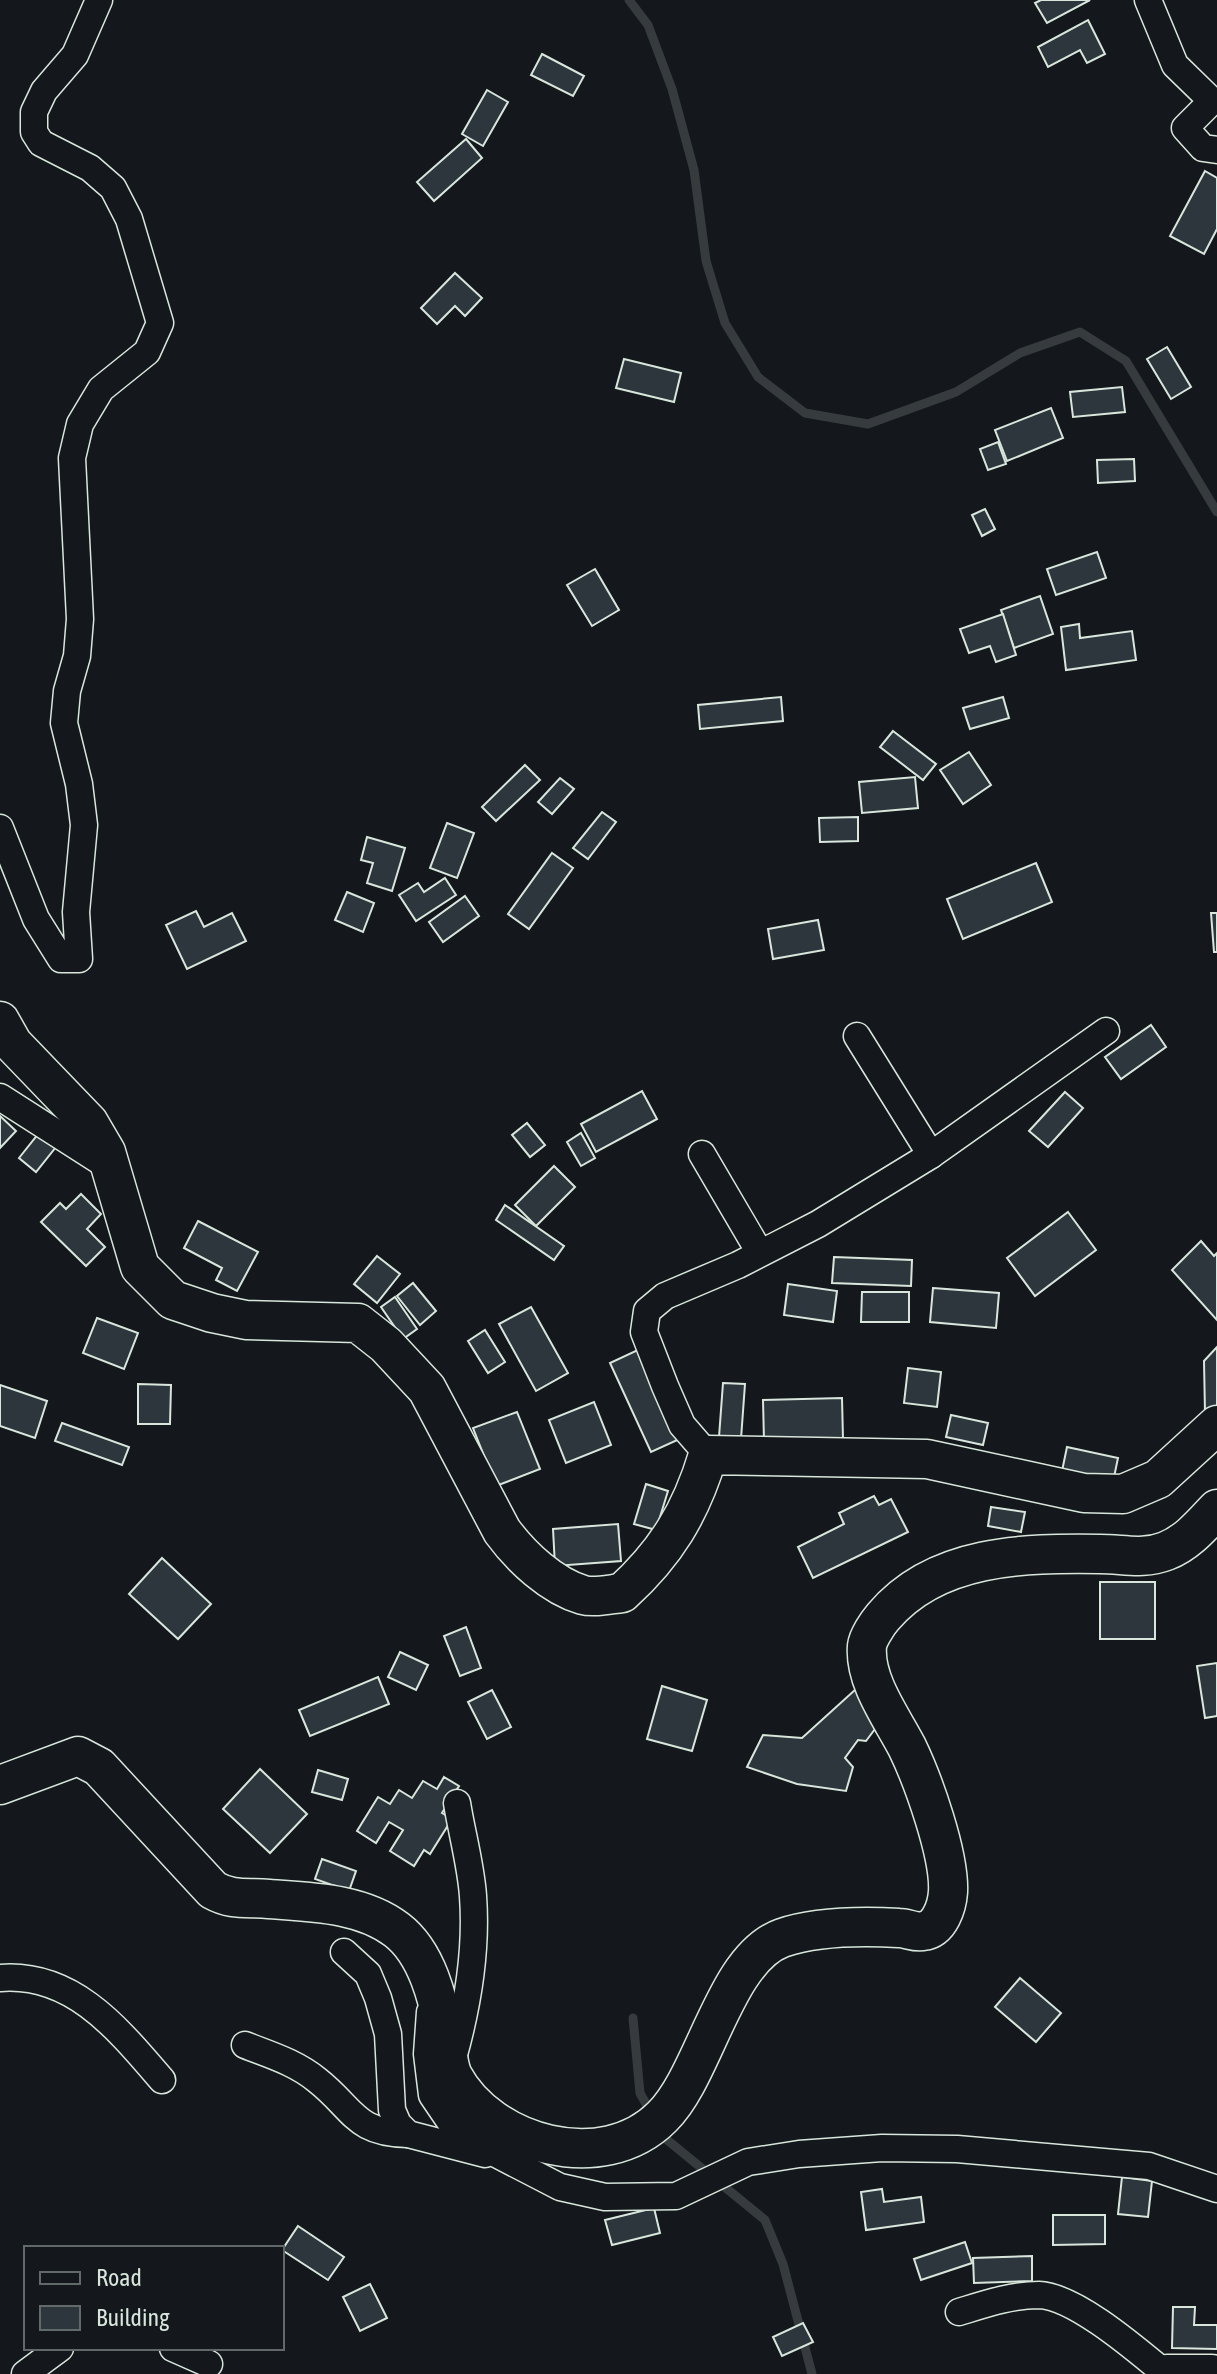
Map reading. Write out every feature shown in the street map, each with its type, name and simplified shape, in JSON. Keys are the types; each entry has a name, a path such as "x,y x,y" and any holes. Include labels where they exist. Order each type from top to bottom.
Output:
{"street":[{"path":"0,828 36,919 61,959 79,959 76,912 84,825 79,784 69,754 64,723 67,691 77,656 80,619 72,458 80,424 101,389 147,352 160,323 129,219 113,188 90,168 41,143 34,132 34,112 44,91 75,55 99,0"},
{"path":"1148,0 1175,65 1212,101 1185,128 1203,148 1217,150"},
{"path":"0,1021 13,1044 89,1123 111,1168 140,1267 173,1300 246,1320 358,1323 386,1345 427,1389 502,1531 517,1551 552,1578 585,1596 622,1593 667,1547 697,1491 708,1455"},
{"path":"1106,1031 931,1155 818,1224 665,1296 647,1311 644,1332 682,1425 708,1455 927,1459 1084,1493 1123,1494 1158,1479 1217,1425"},
{"path":"857,1036 931,1155"},
{"path":"0,1097 111,1168"},
{"path":"702,1154 760,1253"},
{"path":"0,1760 35,1754 78,1756 99,1767 213,1890 232,1900 263,1898 334,1905 372,1915 416,1948 434,1992 449,2069 460,2089 495,2122 539,2143 576,2150 631,2137 663,2117 695,2065 739,1977 779,1939 825,1929 903,1928 921,1932 935,1926 948,1891 942,1853 925,1789 873,1679 867,1646 879,1621 903,1596 944,1572 979,1561 1031,1555 1108,1554 1138,1558 1162,1553 1177,1547 1217,1509"},
{"path":"0,1785 78,1756"},
{"path":"449,2069 465,2014 472,1963 473,1896 457,1803"},
{"path":"344,1952 368,1974 378,1998 388,2034 392,2110 398,2124 408,2134"},
{"path":"0,1978 44,1980 93,2007 120,2031 162,2080"},
{"path":"434,1992 427,2054 432,2095 451,2123 479,2145 560,2187 605,2197 676,2196 748,2162 799,2154 882,2148 972,2150 1149,2166 1217,2189"},
{"path":"245,2045 295,2064 319,2081 365,2125 381,2134 408,2134 504,2158"},
{"path":"959,2312 1011,2297 1043,2295 1116,2332 1166,2374 1212,2374"},
{"path":"25,2374 57,2350"},
{"path":"178,2350 209,2364"}],"building":[{"path":"1041,0 1090,0 1047,23 1035,3"},
{"path":"1088,20 1105,54 1087,63 1080,50 1048,67 1038,47"},
{"path":"542,54 584,76 573,96 531,75"},
{"path":"487,90 508,102 483,146 462,134"},
{"path":"466,139 482,158 434,201 417,182"},
{"path":"1205,171 1217,178 1217,229 1204,254 1170,236"},
{"path":"455,273 482,298 465,316 455,306 437,324 421,308"},
{"path":"1167,347 1191,387 1171,399 1147,359"},
{"path":"624,359 681,373 674,402 616,388"},
{"path":"1122,387 1125,412 1073,417 1070,392"},
{"path":"1051,408 1063,438 1007,461 995,430"},
{"path":"998,442 1006,464 988,470 980,449"},
{"path":"1134,459 1135,481 1098,483 1097,460"},
{"path":"985,509 995,529 982,536 972,515"},
{"path":"1097,552 1106,578 1056,595 1047,569"},
{"path":"595,569 619,610 592,626 567,585"},
{"path":"1040,596 1053,634 1014,648 1001,610"},
{"path":"1003,614 1016,655 996,662 990,646 969,653 960,629"},
{"path":"1079,624 1080,638 1132,631 1136,660 1066,670 1061,627"},
{"path":"781,697 783,721 700,729 698,705"},
{"path":"1003,697 1009,718 970,729 963,708"},
{"path":"893,731 936,764 923,780 880,747"},
{"path":"969,752 991,785 963,804 940,770"},
{"path":"525,765 540,780 496,821 482,807"},
{"path":"915,777 918,808 862,813 859,782"},
{"path":"560,778 574,789 552,814 538,802"},
{"path":"602,812 616,822 588,859 573,848"},
{"path":"858,817 858,841 820,842 819,818"},
{"path":"447,823 474,833 457,878 430,868"},
{"path":"367,837 405,848 392,891 367,883 373,863 361,860"},
{"path":"552,853 573,868 529,929 508,914"},
{"path":"1036,863 1052,902 963,939 947,899"},
{"path":"445,878 456,895 416,921 399,895 418,883 424,892"},
{"path":"347,892 374,903 363,932 335,920"},
{"path":"465,896 479,916 443,942 429,922"},
{"path":"196,911 204,927 232,913 246,941 187,969 166,925"},
{"path":"1211,913 1217,913 1217,952 1214,952"},
{"path":"818,920 824,950 773,959 768,929"},
{"path":"1151,1025 1166,1047 1121,1079 1105,1057"},
{"path":"642,1091 657,1119 596,1152 581,1124"},
{"path":"1065,1092 1083,1108 1048,1147 1029,1131"},
{"path":"0,1116 16,1131 0,1148"},
{"path":"527,1123 545,1145 530,1157 512,1135"},
{"path":"39,1133 56,1147 36,1172 19,1158"},
{"path":"581,1133 595,1158 581,1166 567,1142"},
{"path":"554,1166 575,1187 536,1226 515,1205"},
{"path":"81,1194 101,1214 87,1229 105,1247 86,1266 41,1222 60,1203 66,1209"},
{"path":"505,1205 564,1246 554,1260 496,1220"},
{"path":"1068,1212 1096,1250 1035,1296 1007,1258"},
{"path":"198,1221 258,1252 237,1291 216,1280 222,1268 184,1248"},
{"path":"1201,1241 1214,1256 1217,1253 1217,1320 1172,1270"},
{"path":"377,1256 400,1274 377,1303 354,1284"},
{"path":"834,1257 912,1260 911,1286 832,1283"},
{"path":"413,1283 436,1311 420,1325 397,1296"},
{"path":"788,1284 837,1291 833,1322 784,1315"},
{"path":"933,1288 999,1293 996,1328 930,1322"},
{"path":"862,1292 909,1292 909,1322 861,1322"},
{"path":"395,1297 417,1329 403,1339 381,1307"},
{"path":"531,1307 568,1373 536,1391 499,1324"},
{"path":"97,1318 138,1333 124,1369 83,1353"},
{"path":"485,1330 505,1362 488,1373 468,1341"},
{"path":"1217,1347 1217,1419 1205,1413 1204,1361"},
{"path":"642,1348 684,1437 651,1452 610,1363"},
{"path":"908,1368 941,1372 937,1407 904,1403"},
{"path":"723,1383 745,1384 741,1439 719,1437"},
{"path":"138,1384 171,1385 170,1424 138,1424"},
{"path":"0,1385 47,1401 35,1438 0,1426"},
{"path":"842,1398 843,1439 764,1441 763,1400"},
{"path":"594,1402 611,1445 566,1463 549,1420"},
{"path":"517,1412 540,1469 496,1486 473,1428"},
{"path":"951,1415 988,1423 983,1445 946,1437"},
{"path":"62,1423 129,1447 122,1465 55,1441"},
{"path":"1067,1447 1118,1458 1113,1482 1062,1471"},
{"path":"646,1484 668,1491 656,1530 634,1524"},
{"path":"874,1496 879,1505 891,1499 908,1532 813,1578 798,1547 844,1524 839,1513"},
{"path":"991,1507 1025,1512 1021,1532 988,1526"},
{"path":"618,1524 621,1561 555,1566 553,1529"},
{"path":"162,1558 211,1604 178,1639 129,1594"},
{"path":"1100,1582 1155,1582 1155,1639 1100,1639"},
{"path":"466,1627 481,1668 460,1676 444,1636"},
{"path":"400,1652 428,1665 416,1690 388,1677"},
{"path":"1217,1663 1217,1716 1205,1718 1197,1666"},
{"path":"378,1677 389,1704 310,1736 299,1710"},
{"path":"662,1686 707,1700 692,1751 647,1739"},
{"path":"856,1689 878,1725 866,1741 858,1740 845,1758 853,1767 846,1791 797,1784 747,1767 763,1735 802,1738"},
{"path":"492,1690 511,1727 487,1739 468,1702"},
{"path":"260,1769 307,1814 270,1853 223,1809"},
{"path":"318,1770 348,1779 342,1800 312,1792"},
{"path":"444,1777 459,1786 442,1813 452,1819 430,1854 424,1850 414,1866 390,1851 403,1830 389,1822 376,1843 357,1831 378,1797 390,1804 399,1790 412,1798 423,1781 437,1789"},
{"path":"322,1859 356,1871 349,1891 315,1879"},
{"path":"1020,1978 1061,2013 1036,2042 995,2007"},
{"path":"1122,2177 1152,2181 1148,2217 1118,2214"},
{"path":"882,2189 884,2202 921,2197 924,2222 866,2230 861,2192"},
{"path":"654,2208 660,2233 612,2245 605,2220"},
{"path":"1053,2215 1105,2215 1105,2244 1053,2245"},
{"path":"298,2226 344,2257 328,2280 284,2251"},
{"path":"965,2242 972,2263 921,2280 914,2259"},
{"path":"1032,2256 1032,2281 974,2283 973,2258"},
{"path":"370,2284 387,2318 360,2331 343,2297"},
{"path":"1173,2307 1195,2307 1194,2325 1217,2325 1217,2349 1172,2348"},
{"path":"803,2323 813,2342 782,2356 773,2337"}],"waterway":[{"path":"629,0 648,25 672,89 694,170 706,261 725,323 758,377 805,413 868,424 956,392 1020,353 1080,332 1126,361 1217,512"},
{"path":"633,2018 640,2093 651,2113"},
{"path":"661,2129 666,2139 765,2220 783,2264 812,2374"}]}
